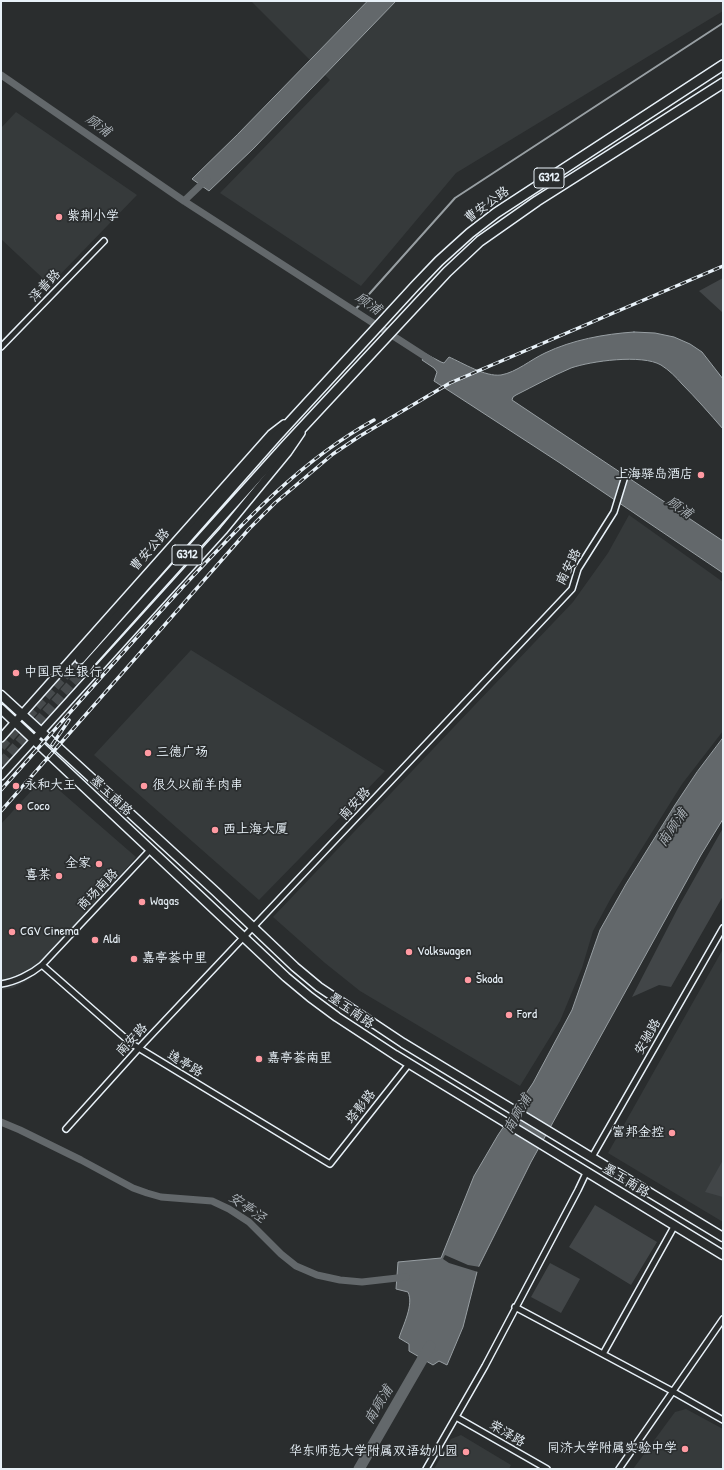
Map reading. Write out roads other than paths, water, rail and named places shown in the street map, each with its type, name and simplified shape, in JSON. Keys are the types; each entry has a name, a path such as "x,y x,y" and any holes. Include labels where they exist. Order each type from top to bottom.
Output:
{"highway":[{"name":"曹安公路","path":"80,659 303,408 439,261 470,233 496,213 723,65"},
{"name":"曹安公路","path":"88,666 312,418 447,272 480,241 505,222 723,83"}],"main road":[{"name":"曹安公路","path":"1,738 271,434 303,408"},
{"name":"曹安公路","path":"34,740 223,531 288,452 312,418"},
{"name":"墨玉南路","path":"1,695 216,892 252,928 319,987 403,1043 723,1237"},
{"name":"墨玉南路","path":"1,709 286,977 310,997 361,1033 409,1064 723,1255"},
{"path":"1,776 34,740"}],"street":[{"name":"泽普路","path":"1,347 104,241"},
{"name":"南安路","path":"66,1130 139,1048 572,589 578,569 618,504 626,473"},
{"name":"商场南路","path":"1,984 8,983 21,977 42,965 151,849"},
{"name":"安驰路","path":"592,1157 723,928"},
{"name":"逸亭路","path":"42,965 132,1044 330,1164"},
{"name":"塔影路","path":"330,1164 409,1064"},
{"path":"426,1469 456,1418 587,1171"},
{"path":"603,1354 675,1225"},
{"path":"515,1307 723,1420"},
{"path":"619,1469 723,1319"},
{"name":"荣泽路","path":"456,1418 547,1469"}],"water":[{"path":"368,1 396,1 253,149 209,191 192,179 237,135"},
{"path":"634,332 655,333 674,337 690,344 702,352 723,379 723,429 670,371 661,365 642,360 629,359 603,361 580,365 516,395 512,400 723,541 723,573 560,463 434,381 437,372 434,368 422,360 426,354 444,363 449,357 481,372 501,375 518,369 555,348 600,336"},
{"path":"723,738 723,819 701,855 531,1162 478,1268 463,1327 447,1365 439,1361 433,1365 409,1351 409,1344 399,1338 409,1309 410,1297 408,1292 396,1289 398,1262 441,1258 474,1176 498,1135 533,1083 572,1010 600,930 626,884 675,805 697,772"}],"waterway":[{"path":"354,311 455,198 723,23"},
{"name":"顾浦","path":"1,75 184,201 432,361"},
{"path":"184,201 207,179"},
{"name":"安亭泾","path":"1,1122 81,1160 133,1188 161,1197 212,1201 229,1209 249,1222 281,1254 296,1266 317,1275 340,1280 362,1282 406,1277"},
{"name":"南顾浦","path":"359,1469 430,1346"}],"tunnel":[{"path":"1,747 80,659"},
{"path":"1,763 87,666"}],"railway":[{"path":"1,811 249,529 275,503 333,454 360,436 450,383 723,266"},
{"path":"1,790 158,614 248,519 320,455 374,420"},
{"path":"52,745 69,720"}],"place":[{"name":"紫荆小学","path":"59,217"},
{"name":"上海驿岛酒店","path":"701,475"},
{"name":"中国民生银行","path":"16,673"},
{"name":"三德广场","path":"148,753"},
{"name":"永和大王","path":"16,786"},
{"name":"很久以前羊肉串","path":"144,786"},
{"name":"Coco","path":"19,807"},
{"name":"西上海大厦","path":"215,830"},
{"name":"全家","path":"99,864"},
{"name":"喜茶","path":"59,876"},
{"name":"Wagas","path":"142,902"},
{"name":"CGV Cinema","path":"12,932"},
{"name":"Aldi","path":"95,940"},
{"name":"Volkswagen","path":"409,952"},
{"name":"嘉亭荟中里","path":"134,959"},
{"name":"Škoda","path":"468,980"},
{"name":"Ford","path":"509,1015"},
{"name":"嘉亭荟南里","path":"259,1059"},
{"name":"富邦金控","path":"672,1133"},
{"name":"同济大学附属实验中学","path":"685,1449"},
{"name":"华东师范大学附属双语幼儿园","path":"466,1452"}]}
